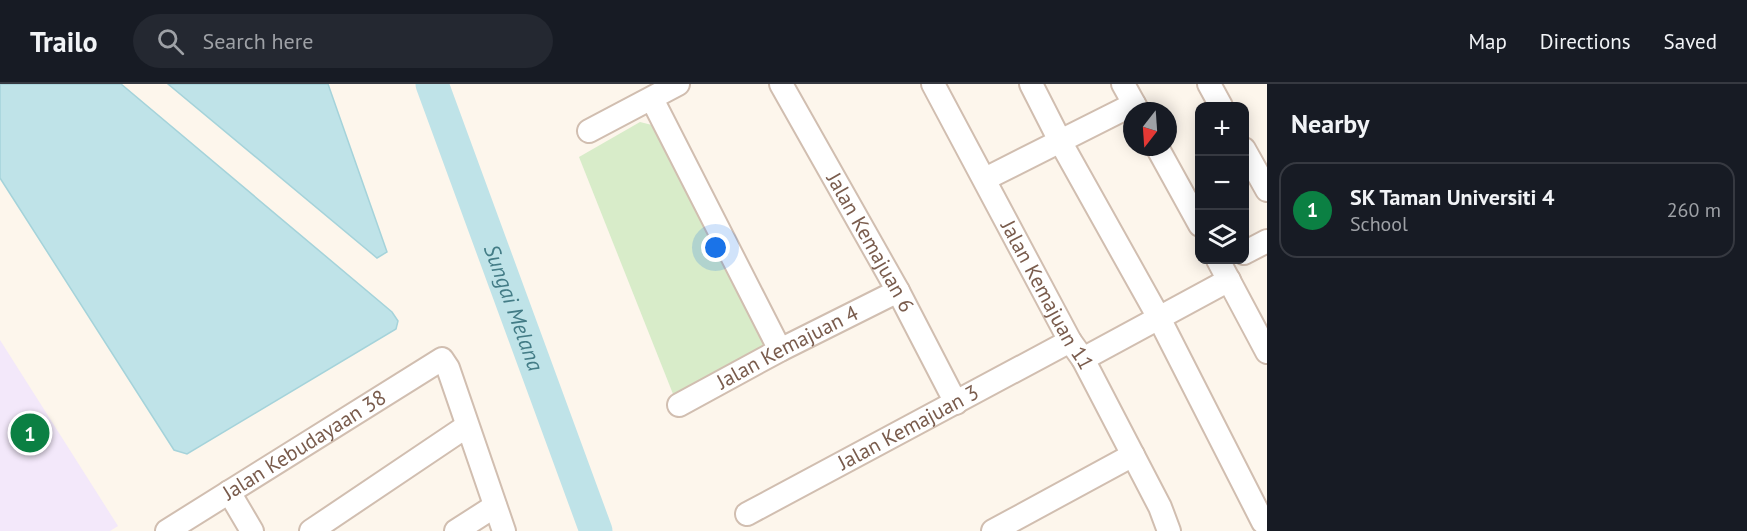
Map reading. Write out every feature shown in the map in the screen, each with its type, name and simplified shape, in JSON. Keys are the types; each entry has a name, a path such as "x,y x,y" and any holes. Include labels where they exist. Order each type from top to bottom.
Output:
{"street":[{"path":"589,131 678,84"},
{"name":"Jalan Kemajuan 6","path":"781,84 898,291 956,403"},
{"name":"Jalan Kemajuan 11","path":"933,84 1070,340 1083,359 1160,507 1169,531"},
{"path":"1031,84 1060,141 1159,318 1260,525"},
{"path":"1123,84 1133,102"},
{"path":"1209,84 1219,102"},
{"path":"652,99 780,350"},
{"path":"985,179 1060,141 1123,113"},
{"path":"1162,156 1195,216"},
{"path":"1249,156 1267,190"},
{"path":"1249,252 1267,241"},
{"path":"1083,359 1159,318 1225,266 1267,352"},
{"name":"Jalan Kemajuan 4","path":"679,405 780,350 898,291"},
{"name":"Jalan Kemajuan 3","path":"747,514 1070,340"},
{"name":"Jalan Kebudayaan 38","path":"167,531 442,359 448,368 467,426"},
{"path":"311,531 467,426 504,531"},
{"path":"993,531 1133,456"},
{"path":"229,492 252,531"},
{"path":"456,531 495,506"},
{"name":"Jalan Kemajuan 11","path":"1160,507 1180,531"}],"shaded area":[{"path":"0,340 118,526 110,531 0,531"}],"green space":[{"path":"640,122 652,125 764,341 760,354 675,399 579,157"}],"water":[{"path":"0,84 121,84 392,312 398,321 396,329 187,454 174,450 0,178"},
{"path":"168,84 328,84 387,252 377,258"}],"waterway":[{"name":"Sungai Melana","path":"432,84 596,531"}],"place":[{"name":"SK Taman Universiti 4","path":"30,433"}]}
